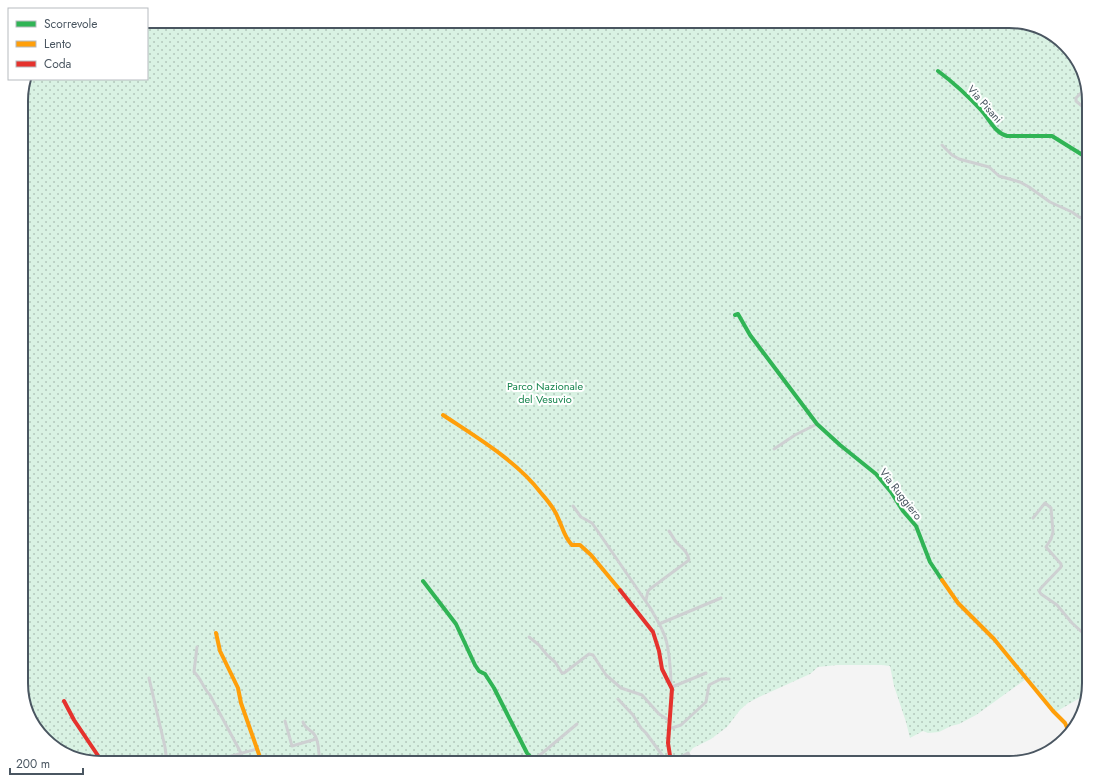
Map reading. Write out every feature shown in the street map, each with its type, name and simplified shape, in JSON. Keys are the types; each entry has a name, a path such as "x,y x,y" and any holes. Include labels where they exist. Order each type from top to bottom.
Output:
{"street":[{"name":"Via Pisani","path":"938,71 953,82 982,111 1000,134 1007,136 1052,136 1082,155"},
{"path":"1081,93 1076,98 1076,101 1082,106"},
{"path":"942,144 952,155 959,159 989,167 999,176 1020,182 1050,202 1082,218"},
{"name":"Via Ruggiero","path":"735,316 738,314 750,335 789,388 805,406 817,424 876,474 891,492 903,512 916,526 930,562 958,604 994,639 1049,706 1065,723 1067,728"},
{"path":"443,415 497,451 537,487 558,517 563,532 570,543 580,545 592,555 644,618 653,632 659,650 662,669 672,686"},
{"path":"774,449 817,424"},
{"path":"1033,518 1045,503 1051,508 1053,532 1051,539 1046,546 1061,564 1060,569 1041,588 1041,594 1057,605 1082,632"},
{"path":"573,506 581,517 592,523 646,600 664,633 672,686 668,743 669,756"},
{"path":"646,600 647,593 650,589 689,560 689,557 683,548 677,543 669,531"},
{"path":"423,581 456,624 475,665 479,671 485,674 494,688 530,756"},
{"path":"659,624 721,598"},
{"path":"216,632 220,651 238,688 241,703 260,756"},
{"path":"529,638 555,662 562,673 589,654 593,655 606,675 621,688 644,696 659,714 666,717 670,721"},
{"path":"197,647 194,672 210,695 241,753"},
{"path":"672,686 706,673"},
{"path":"149,678 166,756"},
{"path":"669,728 680,725 706,702 709,685 722,679 729,679"},
{"path":"618,698 634,715 641,728 664,756"},
{"path":"64,701 74,720 98,756"},
{"path":"285,721 292,746 316,739"},
{"path":"303,722 304,727 314,734 318,742 319,756"},
{"path":"542,756 577,724"},
{"path":"231,756 257,749"}],"green space":[{"name":"Parco Nazionale del Vesuvio","path":"148,28 1009,28 1023,29 1033,32 1046,38 1061,49 1070,60 1078,77 1081,87 1082,101 1081,697 1054,713 1026,679 976,715 959,724 939,732 928,733 923,731 910,738 894,686 890,666 837,665 818,667 810,674 748,703 740,710 727,727 711,739 693,748 687,756 101,756 87,755 60,744 43,728 30,702 28,688 28,96 31,80 148,80"}],"traffic: fast":[{"path":"938,71 971,100 999,132 1007,136 1052,136 1082,155"},
{"path":"735,315 738,314 750,335 817,424 876,474 891,492 903,511 916,526 930,562 942,580"},
{"path":"423,581 456,624 475,665 479,671 485,674 494,688 530,756"}],"traffic: slow":[{"path":"443,415 495,450 520,470 553,508 569,542 572,545 580,545 591,555 620,590"},
{"path":"942,580 958,603 994,639 1053,711 1065,723 1067,728"},
{"path":"216,633 220,651 238,688 241,703 260,756"}],"traffic: jam":[{"path":"620,590 653,632 659,651 662,669 672,689 668,743 670,756"},
{"path":"64,701 74,720 98,756"}]}
